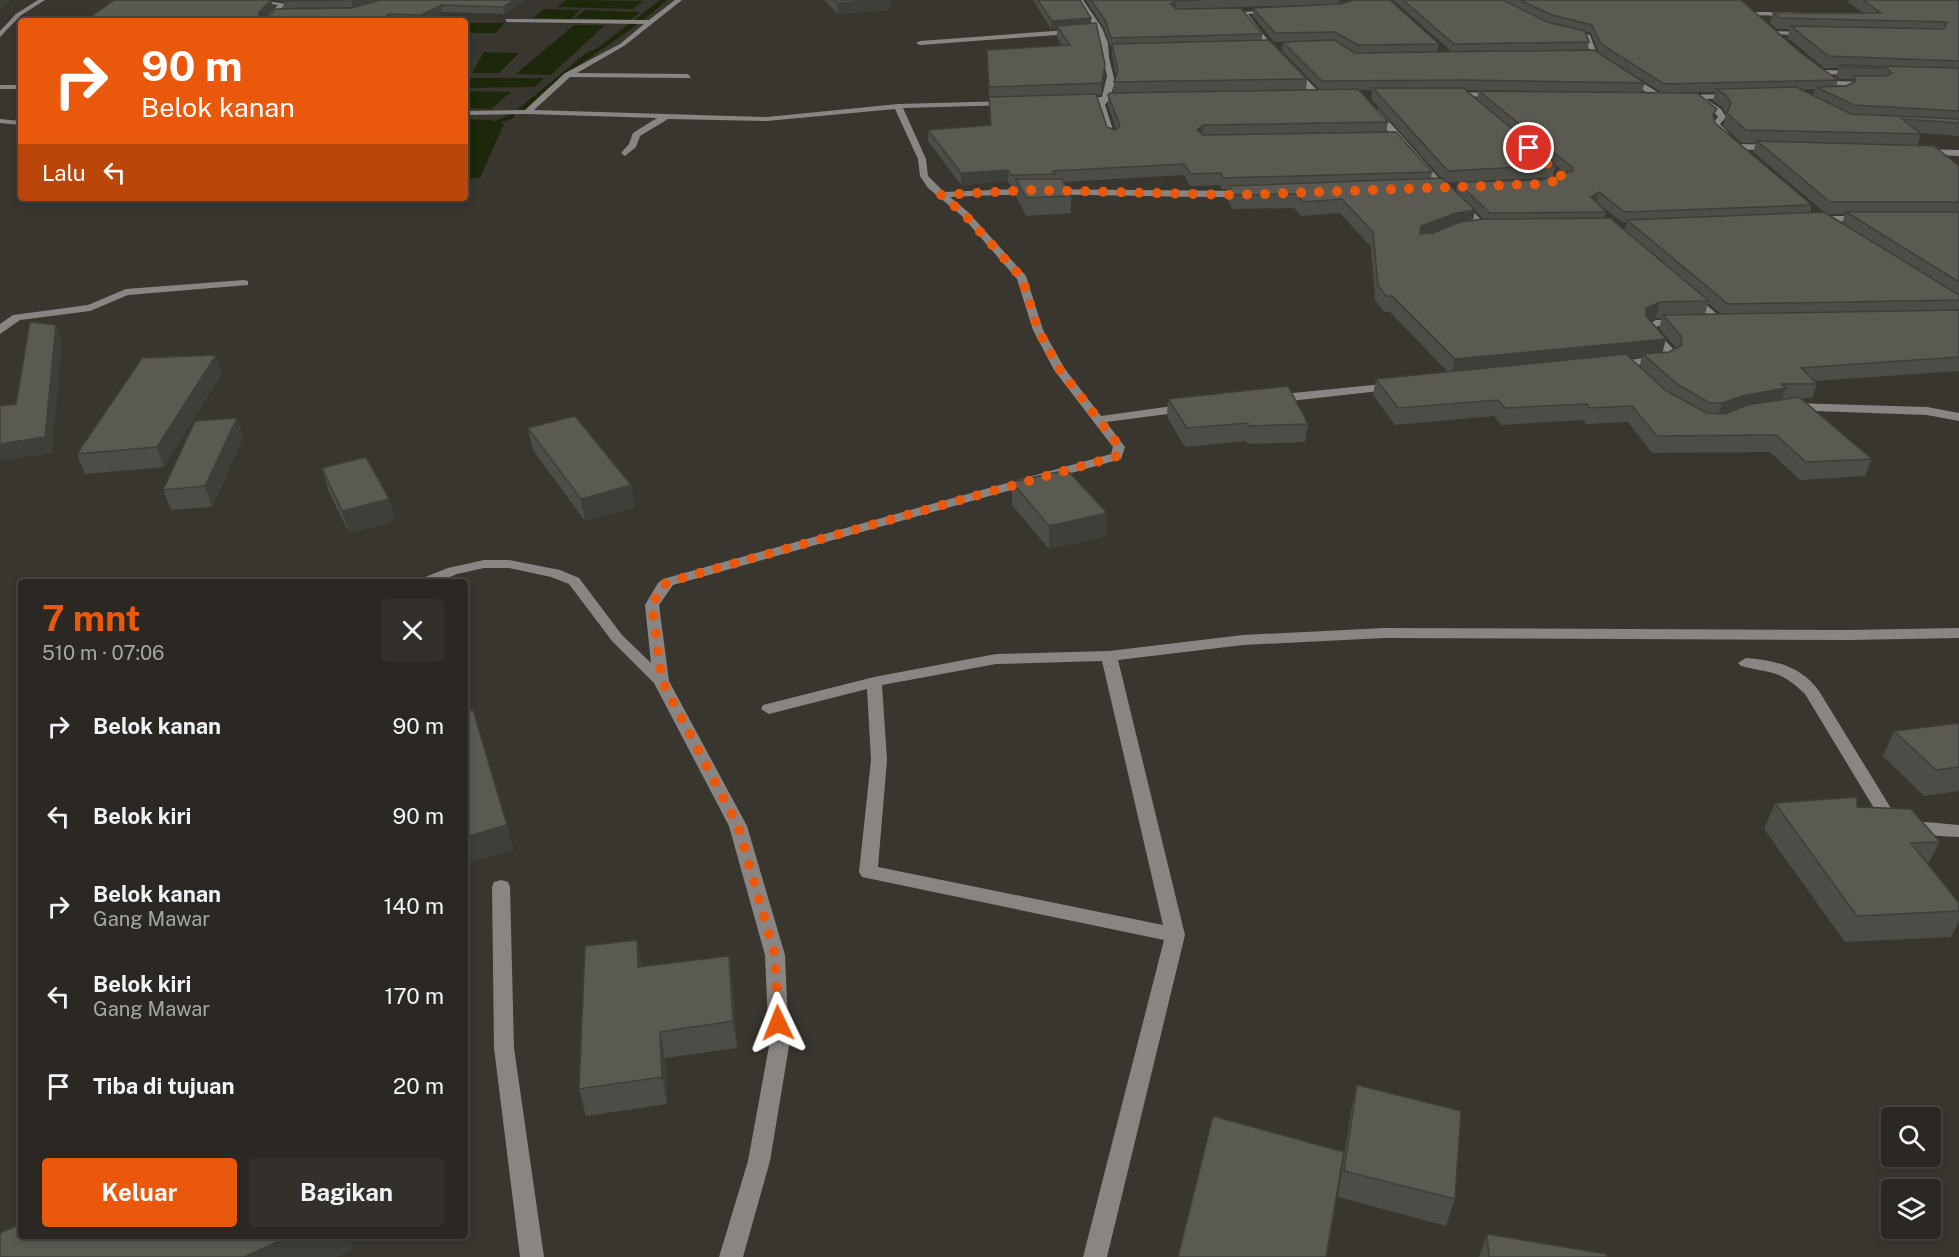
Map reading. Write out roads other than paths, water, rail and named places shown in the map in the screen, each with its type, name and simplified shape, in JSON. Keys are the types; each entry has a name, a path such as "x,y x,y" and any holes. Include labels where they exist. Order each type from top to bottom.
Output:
{"street":[{"path":"0,35 18,15 42,0"},
{"path":"264,0 263,2 283,4 268,18"},
{"path":"527,112 568,75 622,45 645,21 679,0"},
{"path":"1080,0 1099,30 1107,51 1105,58 1112,84 1101,105 1113,137"},
{"path":"1743,6 1787,45"},
{"path":"1232,12 1285,11"},
{"path":"275,12 286,12"},
{"path":"1244,12 1319,96"},
{"path":"1751,14 1796,14"},
{"path":"507,20 645,21"},
{"path":"920,43 1099,30"},
{"path":"1565,31 1588,36 1594,55"},
{"path":"1773,33 1817,34"},
{"path":"1262,48 1285,47"},
{"path":"1107,51 1119,50"},
{"path":"1583,55 1594,55 1659,97"},
{"path":"1846,93 1848,91 1819,70 1864,73"},
{"path":"568,75 687,76"},
{"path":"1834,83 1880,84"},
{"path":"0,87 18,87"},
{"path":"1444,94 1504,95"},
{"path":"1463,94 1475,102"},
{"path":"1307,97 1330,96"},
{"path":"1648,97 1744,96"},
{"path":"1698,97 1718,111 1722,117 1716,124 1717,128 1748,154"},
{"path":"1070,101 1140,99"},
{"path":"468,113 527,112 767,118 898,106 1024,102"},
{"path":"1369,104 1399,137 1437,188 1480,229 1506,229"},
{"path":"662,681 652,605 663,586 668,582 1117,456 1119,447 1060,370 1038,330 1022,278 964,214 941,195 924,176 922,159 898,106"},
{"path":"625,153 633,145 636,135 666,116"},
{"path":"0,122 18,123"},
{"path":"1388,138 1399,137"},
{"path":"1739,147 1783,148"},
{"path":"1916,152 1959,153"},
{"path":"1437,188 1454,187"},
{"path":"941,195 1030,190 1160,195 1257,194"},
{"path":"1800,220 1819,215 1870,219"},
{"path":"1819,215 1839,229"},
{"path":"0,331 8,322 17,317 90,308 126,292 244,283"},
{"path":"1683,289 1719,321"},
{"path":"1601,366 1629,368 1670,357 1671,353 1647,328 1656,323 1731,320"},
{"path":"1260,400 1401,386"},
{"path":"1780,408 1791,406 1927,411 1959,417"},
{"path":"1097,420 1196,407"},
{"path":"433,579 484,564 509,564 555,573 574,581 617,638 662,681 738,826 775,955 779,1046 759,1161 731,1257"},
{"path":"769,709 874,682 996,659 1109,656 1244,639 1384,633 1848,635 1959,633"},
{"path":"1095,1257 1175,935 1109,656"},
{"path":"1746,663 1774,665 1795,674 1811,691 1886,814 1910,827 1923,830 1959,831"},
{"path":"874,682 879,760 868,873 1175,935"},
{"path":"501,887 504,1048 532,1257"}],"waterway":[{"path":"521,111 587,55 601,48 664,0"},
{"path":"497,122 511,116"}]}
